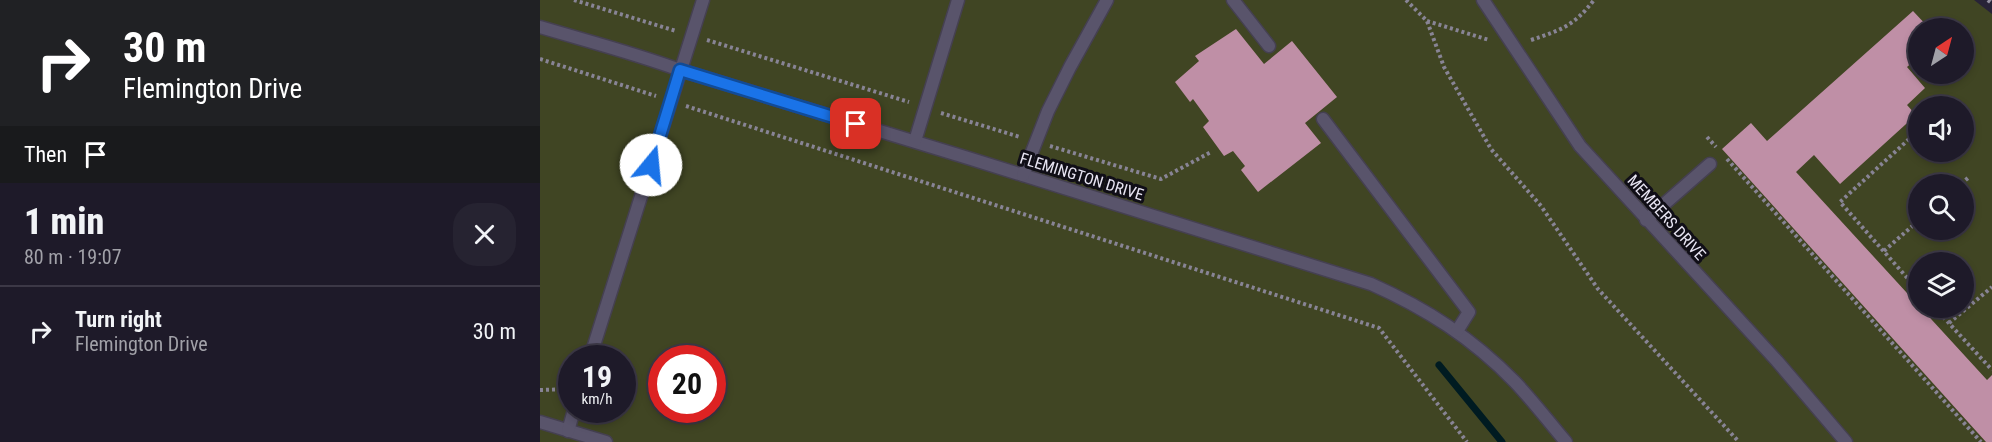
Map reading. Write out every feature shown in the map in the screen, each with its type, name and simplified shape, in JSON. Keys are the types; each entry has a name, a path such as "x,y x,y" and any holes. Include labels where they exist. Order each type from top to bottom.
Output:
{"lane":[{"path":"594,345 703,0"},
{"path":"915,141 958,0"},
{"path":"1023,175 1048,111 1107,0"},
{"path":"1233,0 1269,46"},
{"name":"MEMBERS DRIVE","path":"1483,0 1580,146 1777,361 1846,442"},
{"name":"FLEMINGTON DRIVE","path":"540,27 622,52 637,54 680,70 1371,284 1426,311 1457,331 1516,383 1566,442"},
{"path":"1323,119 1469,312 1457,331"},
{"path":"1646,220 1710,164"},
{"path":"540,422 606,442"},
{"path":"568,431 570,423"}],"path":[{"path":"574,0 1161,179 1211,152"},
{"path":"1406,0 1427,21 1444,67 1491,149 1541,206 1598,289 1739,442"},
{"path":"540,59 1379,328 1467,442"},
{"path":"1707,137 1981,442"},
{"path":"1908,140 1840,202 1908,279"},
{"path":"1884,251 1908,230"},
{"path":"1949,323 1992,286"},
{"path":"1944,318 1992,370"},
{"path":"540,390 558,389"}],"green space":[{"path":"540,0 1974,0 1992,14 1992,442 540,442"}],"building":[{"path":"1913,11 1920,18 1908,18 1908,84 1922,84 1925,88 1917,96 1908,96 1908,122 1840,184 1814,155 1796,172 1908,294 1908,318 1930,318 1987,380 1992,375 1992,442 1986,442 1722,149 1751,123 1767,141"},
{"path":"1236,29 1264,64 1292,41 1337,97 1305,123 1321,143 1258,192 1241,170 1245,166 1233,151 1224,156 1203,127 1209,121 1193,99 1190,102 1175,82 1199,61 1195,56"}],"waterway":[{"path":"1439,365 1502,442"}],"railway":[{"path":"1988,0 1992,3"}],"route":[{"path":"651,165 680,70 856,124"}]}
